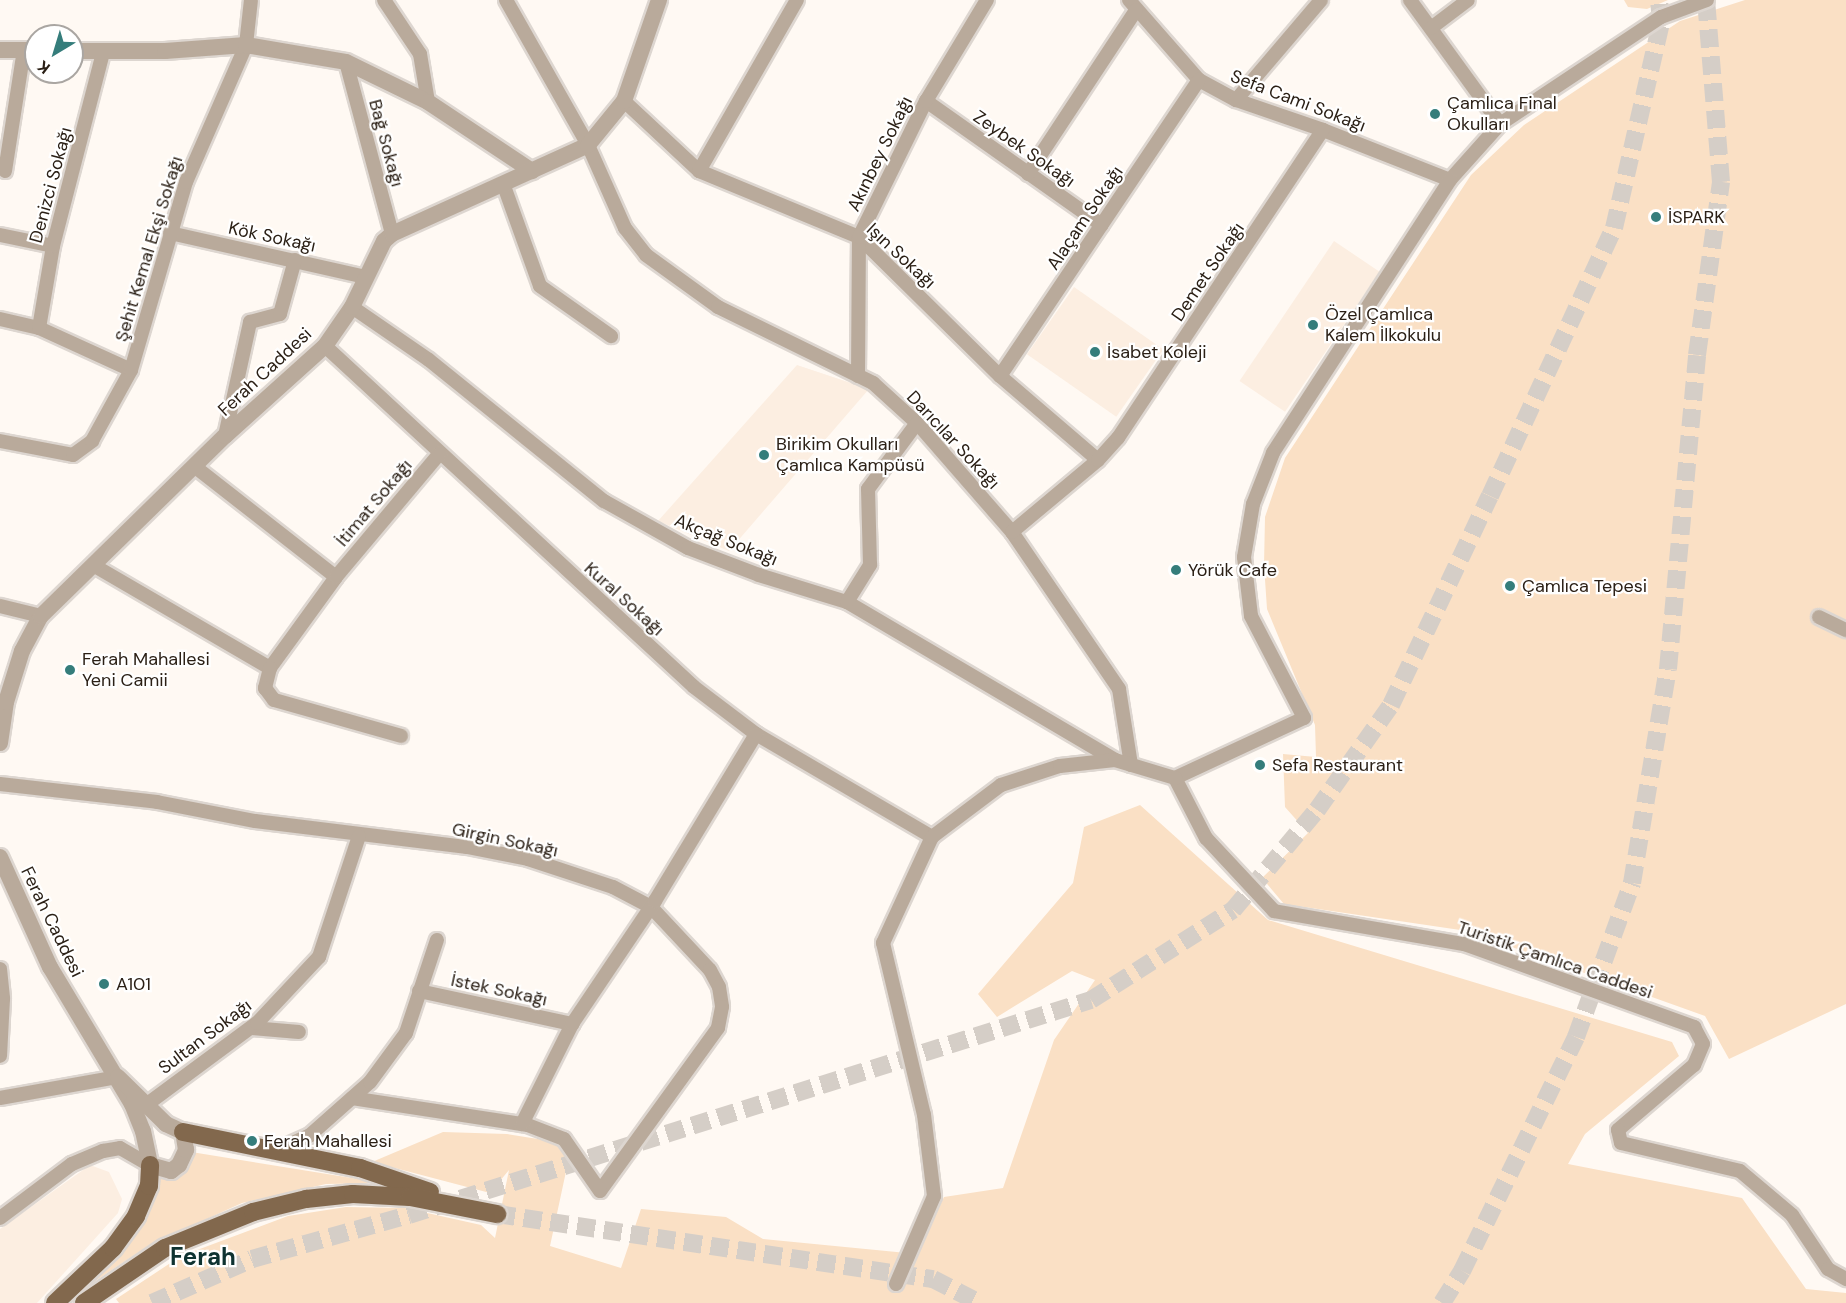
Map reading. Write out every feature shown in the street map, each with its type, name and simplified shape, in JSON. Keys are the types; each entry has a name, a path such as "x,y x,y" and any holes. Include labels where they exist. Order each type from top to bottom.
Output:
{"main road":[{"path":"84,1303 165,1248 253,1212 306,1199 353,1194 410,1197 497,1214 381,1174 277,1150 183,1132"},
{"path":"55,1303 113,1248 136,1216 149,1186 150,1165"}],"street":[{"name":"Şehit Kemal Ekşi Sokağı","path":"0,441 73,455 92,441 131,370 170,233 197,154 246,45 251,0"},
{"path":"384,0 420,54 428,102"},
{"name":"Darıcılar Sokağı","path":"506,0 588,145 609,198 645,255 718,307 873,383 918,423 1012,532 1119,689 1131,765"},
{"path":"392,234 504,186 588,145 624,101 658,0"},
{"path":"699,171 797,0"},
{"name":"Akınbey Sokağı","path":"858,376 859,237 926,101 987,0"},
{"path":"1236,100 1321,0"},
{"path":"1410,0 1500,124"},
{"path":"1431,28 1468,0"},
{"path":"896,1284 934,1196 924,1115 883,943 932,837 1001,785 1060,766 1115,760 1175,778 1304,718 1251,616 1244,556 1253,504 1273,453 1450,180 1500,124 1661,17 1707,0"},
{"path":"1028,174 1132,5"},
{"name":"Sefa Cami Sokağı","path":"1132,5 1199,80 1236,100 1323,130 1450,180"},
{"path":"84,52 103,53 246,45 297,51 346,62 428,102 531,171"},
{"path":"0,50 24,50"},
{"name":"Denizci Sokağı","path":"39,328 53,246 103,53"},
{"name":"Bağ Sokağı","path":"346,62 392,234"},
{"path":"5,171 24,79"},
{"name":"Alaçam Sokağı","path":"1000,376 1199,80"},
{"name":"Işın Sokağı","path":"624,101 699,171 859,237 1000,376 1098,460"},
{"name":"Zeybek Sokağı","path":"926,101 1102,225"},
{"name":"Demet Sokağı","path":"1012,532 1098,460 1155,385 1323,130"},
{"path":"504,186 540,286 611,336"},
{"name":"Kök Sokağı","path":"170,233 366,277"},
{"name":"Ferah Caddesi","path":"0,742 6,702 19,661 41,616 225,436 325,345 352,308 384,241 392,234"},
{"path":"0,235 53,246"},
{"path":"225,436 250,322 280,314 295,260"},
{"name":"Akçağ Sokağı","path":"352,308 429,360 604,501 688,548 759,575 847,602 1115,760"},
{"path":"0,319 39,328 131,370"},
{"name":"Kural Sokağı","path":"325,345 694,687 756,734 932,837"},
{"path":"847,602 870,565 868,489 918,423"},
{"name":"İtimat Sokağı","path":"270,668 336,577 440,453"},
{"path":"195,466 336,577"},
{"path":"93,566 270,668 265,688 274,700 402,736"},
{"path":"0,606 41,616"},
{"path":"1820,617 1846,630"},
{"path":"352,1098 522,1124 572,1024 651,907 756,734"},
{"name":"Turistik Çamlıca Caddesi","path":"1175,778 1206,838 1274,911 1464,944 1694,1027 1703,1044 1694,1065 1618,1130 1621,1143 1740,1171 1792,1215 1828,1269 1846,1279"},
{"name":"Girgin Sokağı","path":"0,784 134,798 359,836 467,847 528,859 613,887 651,907 710,970 721,997 721,1017 718,1028 600,1191 564,1138 522,1124"},
{"name":"Sultan Sokağı","path":"146,1105 252,1028 319,957 359,836"},
{"name":"Ferah Caddesi","path":"0,856 50,967 118,1077 143,1131 150,1165"},
{"path":"277,1150 309,1136 370,1082 406,1033 437,940"},
{"path":"0,969 3,999 0,1056"},
{"name":"İstek Sokağı","path":"419,991 572,1024"},
{"path":"252,1028 299,1032"},
{"path":"0,1098 118,1077 166,1124 183,1132 186,1150 179,1165 171,1171 150,1165 120,1148 103,1151 72,1164 0,1218"}],"shaded area":[{"path":"1624,0 1668,0 1647,9 1628,7"},
{"path":"1745,0 1846,0 1846,1004 1729,1059 1705,1016 1467,931 1284,904 1262,878 1308,833 1285,807 1283,754 1316,757 1315,725 1267,609 1264,565 1265,517 1285,458 1471,175 1524,125 1680,21"},
{"name":"Özel Çamlıca Kalem İlkokulu","path":"1334,241 1380,272 1285,412 1239,381"},
{"name":"İsabet Koleji","path":"1074,287 1163,350 1116,417 1027,354"},
{"name":"Birikim Okulları Çamlıca Kampüsü","path":"797,365 869,389 729,551 658,521"},
{"path":"1140,805 1268,920 1672,1042 1679,1056 1585,1134 1568,1164 1742,1198 1806,1289 1846,1293 1846,1303 119,1303 116,1299 181,1256 288,1216 346,1207 405,1208 481,1225 495,1238 509,1170 490,1193 372,1162 443,1132 507,1134 563,1143 570,1153 550,1246 621,1268 641,1209 726,1217 763,1239 917,1254 944,1197 1003,1188 1054,1040 1095,980 1072,971 997,1017 978,994 1073,883 1084,827"},
{"path":"179,1150 383,1183 326,1184 242,1203 149,1245 73,1296 152,1177 169,1170"},
{"path":"90,1165 109,1172 122,1199 118,1213 37,1303 0,1303 0,1229"}],"tunnel":[{"path":"152,1303 252,1259 409,1215 1091,1000 1233,910 1317,810 1391,705 1490,496 1614,228 1661,22 1659,0"},
{"path":"1442,1303 1462,1271 1576,1037 1632,883 1668,669 1697,355 1721,182 1706,0"},
{"path":"497,1214 933,1279 980,1303"}],"place":[{"name":"Çamlıca Final Okulları","path":"1435,114"},
{"name":"İSPARK","path":"1656,217"},
{"name":"Özel Çamlıca Kalem İlkokulu","path":"1313,325"},
{"name":"İsabet Koleji","path":"1095,352"},
{"name":"Birikim Okulları Çamlıca Kampüsü","path":"764,455"},
{"name":"Yörük Cafe","path":"1176,570"},
{"name":"Çamlıca Tepesi","path":"1510,586"},
{"name":"Ferah Mahallesi Yeni Camii","path":"70,670"},
{"name":"Sefa Restaurant","path":"1260,765"},
{"name":"A101","path":"104,984"},
{"name":"Ferah Mahallesi","path":"252,1141"}],"district":[{"name":"Ferah","path":"203,1257"}]}
